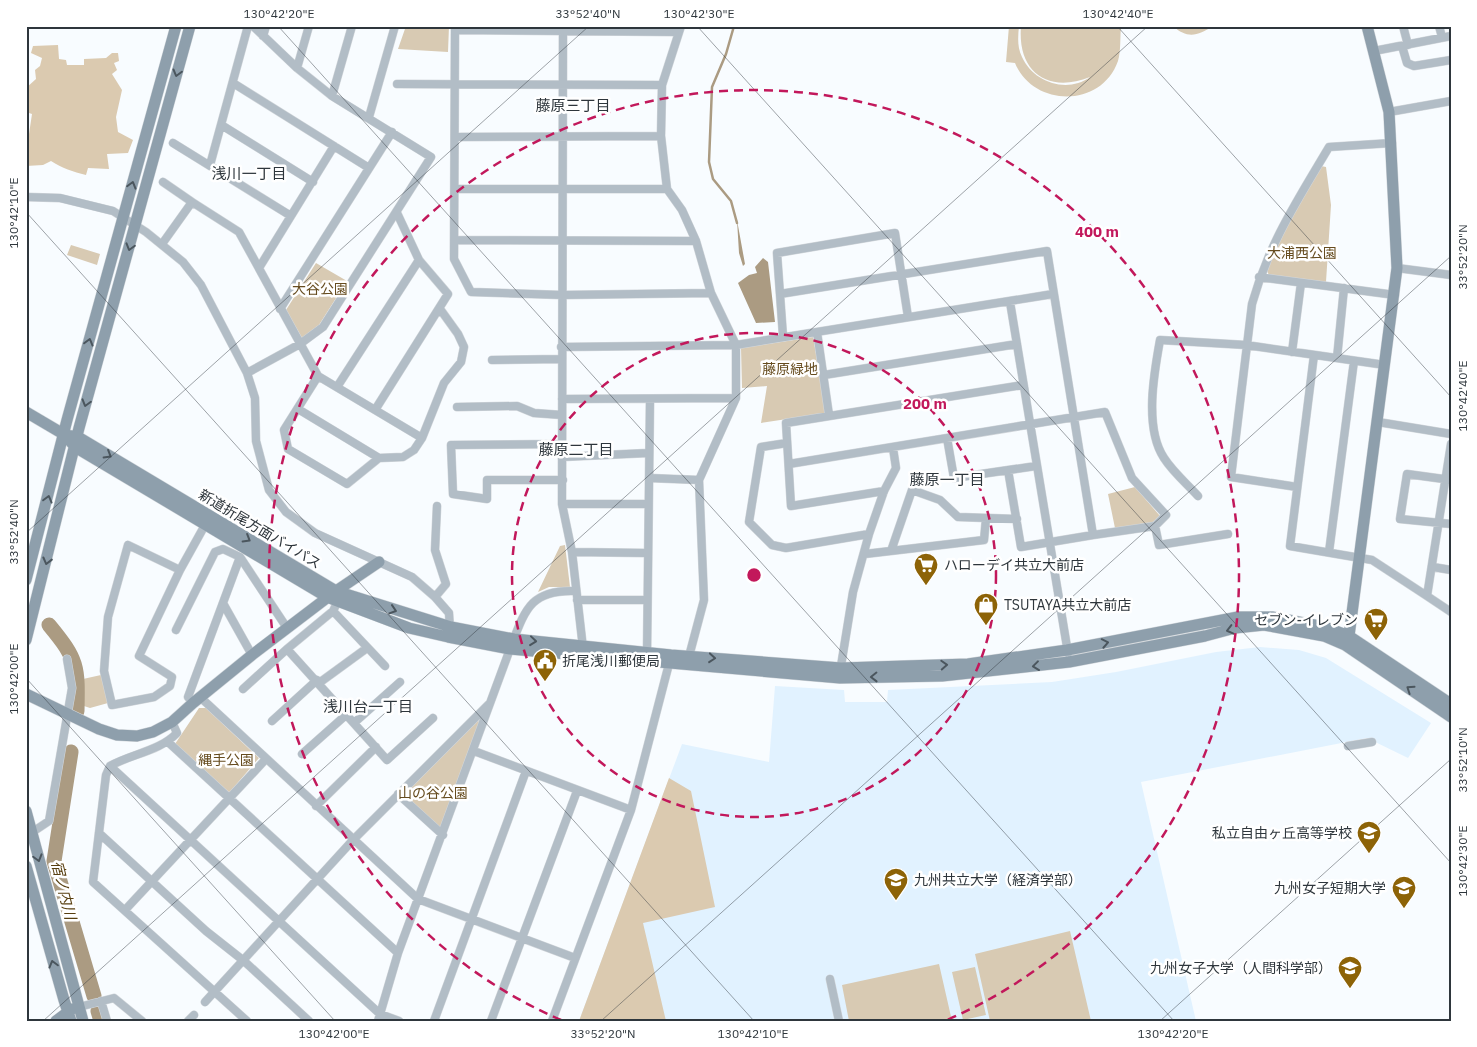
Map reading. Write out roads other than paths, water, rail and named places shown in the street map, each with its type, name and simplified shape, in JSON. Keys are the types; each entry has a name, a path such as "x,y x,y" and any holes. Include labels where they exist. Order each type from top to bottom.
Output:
{"street":[{"path":"26,580 176,26"},
{"path":"26,640 76,442 190,26"},
{"path":"210,165 248,26"},
{"path":"247,373 300,344 324,327 431,156 332,96 297,68 253,26"},
{"path":"263,36 266,26"},
{"path":"297,68 309,26"},
{"path":"332,96 352,26"},
{"path":"369,117 395,26"},
{"path":"1347,641 1360,557 1397,268 1389,112 1367,26"},
{"path":"1403,26 1407,63 1414,66 1451,60"},
{"path":"1374,51 1447,37 1439,26"},
{"path":"688,660 704,600 699,480 736,398 736,345 711,293 696,241 682,210 667,190 661,136 662,85 680,29 455,28 454,259 471,292 562,294 711,293"},
{"path":"563,29 562,504 572,552 583,651"},
{"path":"232,83 369,168"},
{"path":"397,84 662,85"},
{"path":"1389,112 1451,101"},
{"path":"222,126 313,182"},
{"path":"280,309 392,132"},
{"path":"455,137 562,138 661,136"},
{"path":"173,143 291,216"},
{"path":"1297,487 1231,477 1246,345 1252,304 1259,277 1278,232 1329,147 1392,143"},
{"path":"259,268 334,146"},
{"path":"163,182 238,232 318,376 422,438"},
{"path":"455,189 667,190"},
{"path":"26,197 60,198 96,206 123,217 162,244 183,262 201,285 247,373 256,398 256,441 269,490 286,512 315,533 412,577 435,597 449,613 449,632"},
{"path":"162,244 192,202"},
{"path":"375,410 448,294 419,260 397,213"},
{"path":"783,336 777,253 895,233 908,317"},
{"path":"454,240 696,241"},
{"path":"780,294 1046,251 1093,535"},
{"path":"337,387 419,260"},
{"path":"1397,268 1451,275"},
{"path":"1259,277 1395,295"},
{"path":"1292,352 1301,283"},
{"path":"1337,358 1344,288"},
{"path":"561,346 736,345 1053,294"},
{"path":"1010,302 1070,662"},
{"path":"298,409 379,458 403,457 414,450 422,438 444,383 461,362 464,347 458,334 440,309"},
{"path":"817,332 829,415"},
{"path":"1198,496 1164,458 1156,439 1152,387 1160,340 1246,345 1385,365"},
{"path":"824,375 1017,344"},
{"path":"1314,355 1290,546 1372,560 1451,612"},
{"path":"492,360 562,359"},
{"path":"1329,552 1354,361"},
{"path":"318,376 284,430 288,449 347,484 379,458"},
{"path":"884,491 791,506 786,423 1023,385"},
{"path":"562,399 650,400 736,398"},
{"path":"647,656 647,504 650,400"},
{"path":"457,407 517,406 534,413 562,415"},
{"path":"26,412 205,525 334,600 367,648 385,666"},
{"path":"789,464 1105,412 1132,478 1166,515 1155,526 1021,547 1008,470"},
{"path":"1378,422 1451,434"},
{"path":"947,438 954,478 1036,466"},
{"name":"新道折尾方面バイパス","path":"76,442 268,552 334,600 449,632 512,644 840,673"},
{"path":"787,443 762,447 749,522 772,545 786,548 869,534"},
{"path":"562,444 451,445 452,494 486,499 487,480 563,480"},
{"path":"1428,596 1438,523 1448,480 1451,444"},
{"path":"840,673 853,592 869,534 884,491 896,468 893,448"},
{"path":"562,457 648,453"},
{"path":"1448,480 1407,474 1400,518 1451,524"},
{"path":"649,478 699,480"},
{"path":"891,551 912,490 940,500 958,517 1017,519"},
{"path":"562,504 647,504"},
{"path":"435,597 446,584 435,550 436,506"},
{"path":"865,554 984,540 986,518"},
{"path":"180,570 128,545 108,617 104,671 112,705 154,698 170,686 172,677 139,656 180,570 205,525"},
{"path":"1155,526 1159,545 1228,534"},
{"path":"176,630 214,552 223,549 240,557 287,628"},
{"path":"572,552 647,553"},
{"path":"240,557 224,605 188,697 196,700 265,760 418,899 574,958"},
{"path":"242,688 287,649 334,600 379,562"},
{"path":"1433,567 1451,570"},
{"path":"379,1017 398,953 512,644 530,604 543,594 557,590 576,591"},
{"path":"26,694 99,729 117,735 137,736 153,732 172,722 196,700 287,628 334,600"},
{"path":"577,600 646,600"},
{"path":"224,605 252,655"},
{"path":"840,673 968,664 1067,650 1238,617 1272,617 1296,620 1325,627 1451,704"},
{"path":"840,673 942,676 1070,662 1206,636 1235,628 1264,626 1347,641 1451,717"},
{"path":"272,721 318,682 367,648"},
{"path":"287,649 387,760 433,718"},
{"path":"31,833 48,821 72,688 66,659"},
{"path":"552,1021 574,958 632,810 670,659"},
{"path":"354,723 400,682"},
{"path":"204,1002 244,961 278,921 353,840 491,702"},
{"path":"302,754 346,715"},
{"path":"172,722 177,733 168,742 123,758 110,766 106,775 93,882 246,1021"},
{"path":"168,742 398,953"},
{"path":"1348,746 1372,742"},
{"path":"316,806 376,747"},
{"path":"474,751 632,810"},
{"path":"124,910 265,760"},
{"path":"110,766 379,1017 399,1021"},
{"path":"434,1021 526,771"},
{"path":"491,1021 577,791"},
{"path":"398,794 443,835"},
{"path":"26,811 83,1021"},
{"path":"100,833 206,931 244,961 309,1021"},
{"path":"26,866 69,1016"},
{"path":"830,979 840,1021"},
{"path":"56,1021 69,1016 79,1006 114,998 142,1021"},
{"path":"101,1001 107,1021"}],"waterway":[{"path":"734,26 726,54 712,87 709,162 713,179 731,201 737,223"},
{"name":"宿ノ内川","path":"49,625 66,647 74,664 77,684 77,711"},
{"name":"宿ノ内川","path":"71,752 54,861 94,996"},
{"name":"宿ノ内川","path":"98,1011 101,1021"}],"place":[{"name":"ハローデイ共立大前店","path":"926,586"},
{"name":"TSUTAYA共立大前店","path":"986,626"},
{"name":"セブン-イレブン","path":"1376,641"},
{"name":"折尾浅川郵便局","path":"545,682"},
{"name":"私立自由ヶ丘高等学校","path":"1369,854"},
{"name":"九州共立大学（経済学部）","path":"896,901"},
{"name":"九州女子短期大学","path":"1404,909"},
{"name":"九州女子大学（人間科学部）","path":"1350,989"}],"district":[{"name":"藤原三丁目","path":"573,105"},
{"name":"浅川一丁目","path":"249,173"},
{"name":"藤原二丁目","path":"576,449"},
{"name":"藤原一丁目","path":"947,479"},
{"name":"浅川台一丁目","path":"368,706"}],"park label":[{"name":"大浦西公園","path":"1302,253"},
{"name":"大谷公園","path":"320,289"},
{"name":"藤原緑地","path":"790,369"},
{"name":"縄手公園","path":"226,760"},
{"name":"山の谷公園","path":"433,793"}]}
